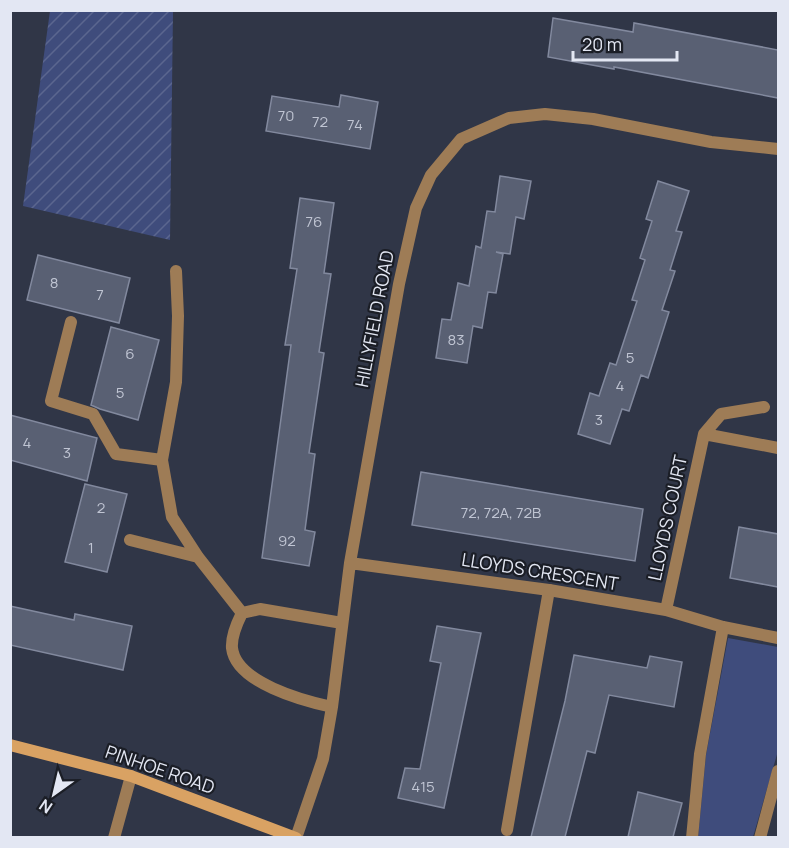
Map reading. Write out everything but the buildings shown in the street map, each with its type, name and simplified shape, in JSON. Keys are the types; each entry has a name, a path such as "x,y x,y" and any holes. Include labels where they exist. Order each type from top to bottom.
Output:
{"main road":[{"name":"PINHOE ROAD","path":"10,745 131,776 296,837"}],"street":[{"name":"HILLYFIELD ROAD","path":"296,837 322,759 332,707 350,563 399,284 416,208 431,175 461,139 509,117 544,114 594,119 711,142 778,149"},
{"path":"176,271 178,316 176,382 162,460 172,517 198,557 242,613"},
{"path":"71,322 51,401 93,414 116,454 162,460"},
{"name":"LLOYDS COURT","path":"666,610 704,434 721,414 764,407"},
{"name":"LLOYDS COURT","path":"704,434 778,448"},
{"path":"130,540 198,557"},
{"name":"LLOYDS CRESCENT","path":"350,563 549,590 666,610 723,627 778,638"},
{"path":"507,830 549,590"},
{"path":"242,613 260,609 342,623"},
{"path":"242,613 235,629 232,649 241,667 256,680 265,684 304,701 332,707"},
{"path":"692,837 700,753 723,627"},
{"path":"760,837 778,771"},
{"path":"114,837 131,776"}],"shaded area":[{"path":"50,11 173,11 170,240 23,206"},
{"path":"728,638 778,647 778,751 753,837 698,838 706,755"}]}
